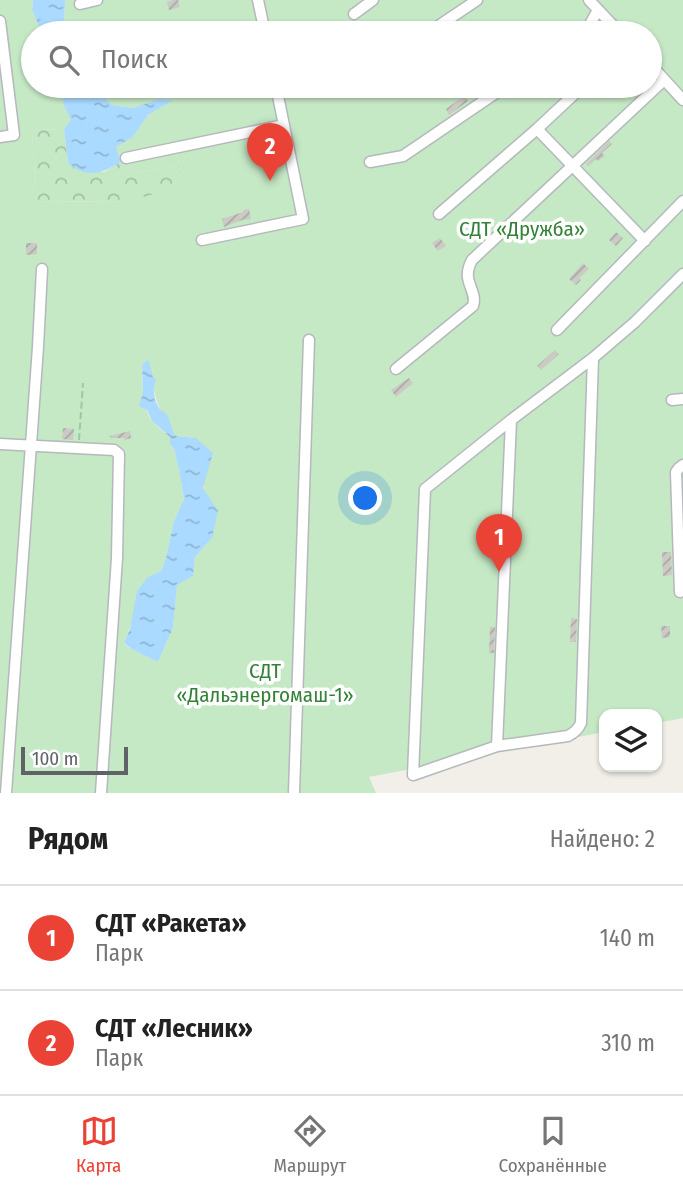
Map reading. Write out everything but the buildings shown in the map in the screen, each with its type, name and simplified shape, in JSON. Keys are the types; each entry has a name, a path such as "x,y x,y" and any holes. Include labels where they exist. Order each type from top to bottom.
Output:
{"street":[{"path":"80,4 97,0"},
{"path":"258,0 262,21"},
{"path":"354,14 373,0"},
{"path":"446,21 477,0"},
{"path":"589,0 609,21"},
{"path":"592,21 598,10"},
{"path":"0,21 14,135 0,136"},
{"path":"662,78 683,100"},
{"path":"202,240 303,219 278,98"},
{"path":"370,162 402,156 488,98"},
{"path":"439,214 570,98"},
{"path":"396,369 473,306 475,299 467,269 472,260 645,98"},
{"path":"126,158 284,125"},
{"path":"537,129 645,241"},
{"path":"557,330 683,201"},
{"path":"6,793 42,269"},
{"path":"593,358 579,728 568,736 497,746 414,775 425,489 593,358 635,323 683,274"},
{"path":"294,793 309,340"},
{"path":"497,746 511,420"},
{"path":"0,444 117,451 120,458 117,558 101,793"},
{"path":"680,592 676,472 683,465"}],"path":[{"path":"78,448 83,383"}],"green space":[{"path":"0,0 33,0 32,10 37,21 21,21 21,98 63,98 71,120 64,129 32,130 35,180 28,202 131,201 170,189 179,166 135,172 121,162 116,147 133,137 148,115 172,100 159,99 133,108 112,105 105,98 662,98 662,21 64,21 65,0 683,0 683,718 662,722 662,709 599,709 599,733 369,777 376,793 0,793","holes":["149,361 157,402 176,436 196,438 212,538 195,557 193,576 177,584 173,628 158,662 124,644 148,577 161,571 174,521 184,499 170,437 152,421 146,408 142,364"]},
{"path":"64,129 68,163 104,172 121,162 135,172 179,166 170,190 131,201 28,202 35,180 32,130"}],"water":[{"path":"33,0 65,0 64,21 37,21 32,10"},
{"path":"63,98 105,98 112,105 133,108 159,99 173,100 148,115 133,137 116,147 121,162 94,173 81,171 68,163 64,129 71,120"},
{"path":"149,360 152,375 156,380 156,401 167,415 174,434 196,438 213,453 203,488 218,511 212,538 195,557 193,576 177,585 173,628 158,662 124,643 130,629 137,591 148,577 161,571 174,521 184,499 170,437 152,421 147,410 139,406 143,393 142,364"}],"place":[{"name":"СДТ «Лесник»","path":"270,181"},
{"name":"СДТ «Ракета»","path":"499,572"}],"park label":[{"name":"СДТ «Дружба»","path":"522,229"},
{"name":"СДТ «Дальэнергомаш-1»","path":"265,683"}]}
